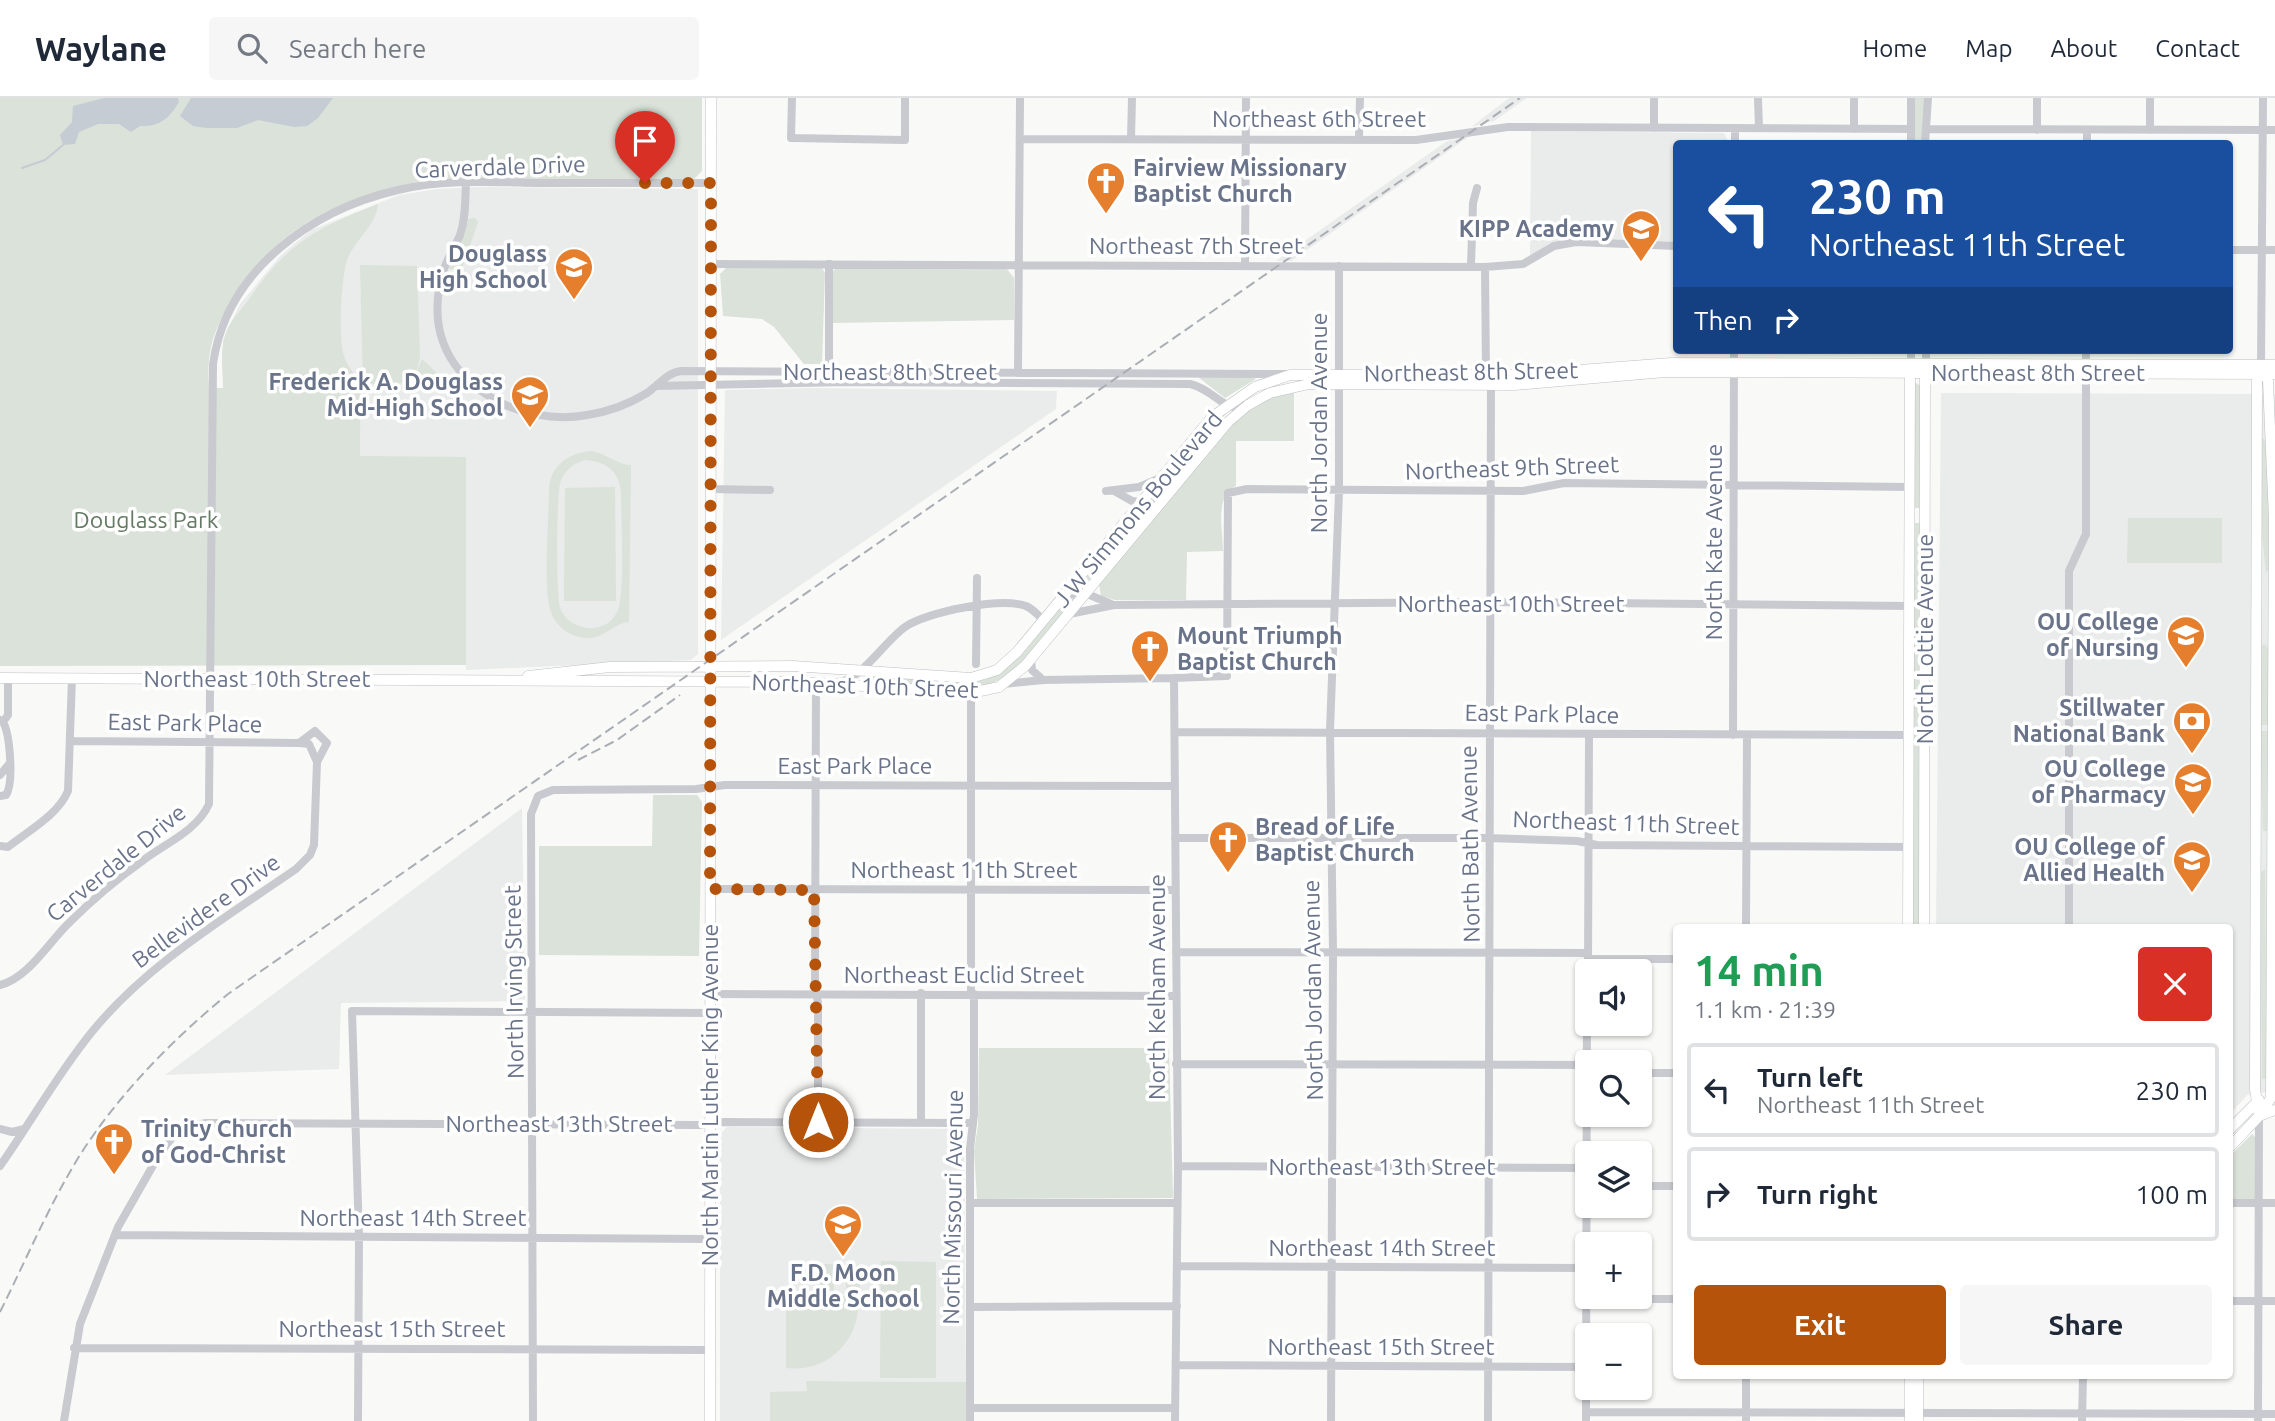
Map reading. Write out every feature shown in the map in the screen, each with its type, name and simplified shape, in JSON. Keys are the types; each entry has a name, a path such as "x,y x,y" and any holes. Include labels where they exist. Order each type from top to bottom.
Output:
{"main road":[{"name":"North Martin Luther King Avenue","path":"710,1421 711,98"},
{"name":"Northeast 8th Street","path":"1910,368 1926,362 2265,372 2275,365"},
{"name":"North Lottie Avenue","path":"1924,924 1926,362"},
{"name":"Northeast 8th Street","path":"1339,379 1550,383 1640,373 1733,367 1910,368 1925,373 2086,368"},
{"name":"North Lottie Avenue","path":"1908,924 1910,368"},
{"path":"2233,1144 2273,1098 2274,519 2268,381 2265,372"},
{"path":"2259,1116 2257,630 2265,372"},
{"name":"J W Simmons Boulevard","path":"997,670 1044,620 1141,502 1225,406 1265,382 1298,374 1339,379"},
{"name":"J W Simmons Boulevard","path":"1003,684 1031,659 1222,429 1242,409 1286,388 1339,379"},
{"path":"2257,630 2274,630"},
{"name":"Northeast 10th Street","path":"514,678 610,667 806,666 971,678 997,670"},
{"name":"Northeast 10th Street","path":"4,678 514,678 552,682 816,682 971,693 1003,684"},
{"path":"2233,1126 2257,1100 2273,1098"},
{"path":"2259,1116 2275,1110"},
{"path":"1910,1379 1914,1417"},
{"path":"1914,1417 1918,1379"}],"street":[{"path":"792,98 791,138 905,140 905,98"},
{"path":"1018,373 1020,98"},
{"path":"1131,139 1132,98"},
{"path":"1245,265 1246,98"},
{"path":"1359,139 1360,98"},
{"path":"1654,98 1654,128"},
{"path":"1758,98 1759,128"},
{"path":"1854,98 1854,129"},
{"path":"1911,98 1911,140"},
{"path":"1925,140 1928,98"},
{"path":"2037,98 2037,130"},
{"path":"2150,98 2150,130"},
{"path":"2263,98 2262,250 2265,372"},
{"name":"Northeast 6th Street","path":"1020,139 1424,140 1500,127 1911,129"},
{"path":"1735,128 1735,140"},
{"path":"1926,129 2275,130"},
{"path":"2087,130 2087,140"},
{"name":"Carverdale Drive","path":"0,985 33,962 71,920 139,863 203,816 209,804 213,364 216,342 230,307 267,259 316,221 396,190 466,183 711,183"},
{"name":"Northeast 8th Street","path":"466,183 463,223 443,272 439,301 444,347 458,371 498,401 531,413 553,417 599,413 628,403 676,371 1298,374"},
{"path":"1471,266 1473,203 1477,188"},
{"name":"Northeast 7th Street","path":"711,264 1485,267 1523,264 1554,246 1576,243 1673,246"},
{"path":"2233,250 2275,250"},
{"path":"829,264 829,372"},
{"name":"North Jordan Avenue","path":"1331,1421 1333,952 1330,730 1339,492 1339,266"},
{"name":"North Bath Avenue","path":"1485,267 1489,490 1487,838 1491,953 1488,1421"},
{"name":"North Kate Avenue","path":"1733,735 1734,354"},
{"name":"North Lottie Avenue","path":"1910,368 1911,354"},
{"name":"North Lottie Avenue","path":"1926,354 1926,362"},
{"path":"2069,924 2069,571 2085,534 2086,354"},
{"name":"Northeast 8th Street","path":"656,386 710,383 1190,384 1209,390 1225,406 1242,409"},
{"path":"1159,504 1141,502 1110,491 1146,485 1166,473"},
{"name":"Northeast 9th Street","path":"1227,604 1228,493 1247,489 1339,492 1523,491 1564,483 1909,486"},
{"path":"710,489 770,490"},
{"path":"976,664 977,578"},
{"path":"1063,596 1086,593"},
{"name":"Northeast 10th Street","path":"1086,593 1114,605"},
{"name":"Northeast 10th Street","path":"1067,615 1114,605 1489,602 1909,606"},
{"path":"1003,684 1042,680 1227,676 1227,604"},
{"path":"830,683 848,681 909,624 977,606 1022,605 1044,620"},
{"path":"1031,659 1032,670 1042,680"},
{"path":"0,796 9,791 8,732 2,721 8,715 4,678"},
{"path":"0,854 4,847 63,803 71,778 72,678"},
{"name":"North Missouri Avenue","path":"970,1421 970,1203 973,1123 971,678"},
{"name":"North Kelham Avenue","path":"1174,678 1178,1166 1175,1421"},
{"path":"816,682 814,890 818,1122"},
{"name":"East Park Place","path":"1175,732 1330,730 1908,735"},
{"name":"East Park Place","path":"71,741 299,743 316,731 323,735"},
{"path":"1588,956 1589,734"},
{"name":"Bellevidere Drive","path":"0,1166 92,1032 129,994 176,953 296,869 310,855 316,836 317,762 327,743 323,735"},
{"path":"1746,924 1747,735"},
{"path":"299,743 309,744 317,762"},
{"path":"0,775 9,764"},
{"name":"East Park Place","path":"538,796 553,790 815,785 1175,786"},
{"name":"North Irving Street","path":"533,1421 531,814 538,796"},
{"name":"Northeast 11th Street","path":"1175,838 1487,838 1588,844 1908,847"},
{"name":"Northeast 11th Street","path":"710,889 1175,890"},
{"path":"1176,952 1491,953 1673,959"},
{"path":"921,993 921,1123"},
{"name":"Northeast Euclid Street","path":"710,994 1176,996"},
{"path":"358,1421 359,1237 352,1011 710,1013"},
{"path":"1176,1064 1575,1065"},
{"path":"1652,1073 1673,1073"},
{"path":"2258,1418 2259,1116"},
{"name":"Northeast 13th Street","path":"115,1235 159,1155 174,1135 186,1127 217,1123 357,1122 534,1125 973,1123"},
{"path":"0,1129 12,1132 24,1129"},
{"name":"Northeast 13th Street","path":"1178,1166 1575,1168"},
{"path":"1652,1186 1673,1186"},
{"path":"970,1203 1178,1203"},
{"path":"2233,1203 2275,1203"},
{"path":"64,1421 74,1348 115,1235"},
{"name":"Northeast 14th Street","path":"115,1235 710,1239"},
{"name":"Northeast 14th Street","path":"1178,1266 1575,1268"},
{"path":"1652,1299 1673,1299"},
{"path":"2233,1301 2275,1301"},
{"path":"970,1307 1178,1306"},
{"name":"Northeast 15th Street","path":"74,1348 710,1350"},
{"name":"Northeast 15th Street","path":"1177,1365 1575,1367"},
{"path":"1746,1379 1746,1417"},
{"path":"2082,1417 2083,1379"},
{"path":"970,1408 1175,1408"},
{"path":"1586,1416 2258,1418 2275,1414"}],"shaded area":[{"path":"104,98 178,98 179,102 167,117 158,123 140,126 131,132 119,124 98,124 79,132 75,144 63,145 60,135 72,122 73,106"},
{"path":"191,98 333,98 318,118 307,126 294,127 258,120 237,128 206,128 193,126 180,116"},
{"path":"1509,98 1527,98 1494,121 1471,127"},
{"path":"1531,131 1724,133 1728,140 1673,140 1673,242 1575,240 1530,256"},
{"path":"1470,136 1291,261 1276,261 1447,141"},
{"name":"Frederick A. Douglass Mid-High School","path":"437,189 698,189 698,654 691,660 466,670 466,457 360,457 361,390 223,388 223,340 240,304 281,255 311,230 399,195"},
{"path":"811,388 1057,391 1056,409 721,640 725,390"},
{"path":"1941,393 2275,394 2275,1091 2247,1095 2233,1111 2233,924 1936,924"},
{"path":"522,808 525,1001 341,1003 339,1069 165,1075"},
{"name":"F.D. Moon Middle School","path":"727,1127 964,1129 966,1382 807,1381 807,1391 770,1393 770,1421 720,1421 720,1134"}],"green space":[{"name":"Douglass Park","path":"0,98 702,98 702,171 694,179 430,179 372,194 320,215 275,247 237,293 218,327 209,360 209,388 223,388 222,351 228,327 277,263 320,230 378,204 373,219 347,260 342,294 342,348 361,389 360,456 466,457 466,665 0,666"},
{"path":"1913,98 1925,98 1923,140 1912,140"},
{"path":"475,218 478,222 462,269 449,269 468,219"},
{"path":"360,265 417,266 420,358 416,374 422,359 439,375 416,377 414,383 363,384"},
{"path":"726,268 822,268 825,273 822,364 804,364 774,327 762,319 723,316 720,274"},
{"path":"836,268 1007,269 1014,278 1014,320 833,323 833,271"},
{"path":"1198,377 1253,377 1256,379 1225,398"},
{"path":"1914,382 1921,386 1923,504 1920,508 1914,508 1911,504"},
{"path":"1294,390 1294,441 1236,441 1236,486 1229,491 1222,505 1223,551 1187,552 1186,600 1115,600 1101,596 1099,584 1224,432 1248,410 1271,397"},
{"path":"1229,410 1156,499 1149,500 1215,418"},
{"path":"2261,438 2268,441 2269,570 2266,572 2261,527"},
{"path":"591,451 631,465 629,622 598,636 586,638 568,633 555,620 550,609 547,567 549,490 553,474 562,462 575,454","holes":["585,460 599,462 610,468 617,478 621,492 622,571 618,610 606,624 589,628 572,623 565,616 560,608 558,584 559,488 568,470"]},
{"path":"615,487 616,601 564,601 565,488"},
{"path":"1147,505 1083,588 1077,589 1142,506"},
{"path":"2128,518 2222,518 2222,563 2127,563"},
{"path":"1914,523 1920,523 1922,924 1910,924"},
{"path":"1069,595 1076,596 1045,637 1018,666 990,684 976,686 977,682 989,678"},
{"path":"2264,644 2268,648 2269,725 2259,725 2261,647"},
{"path":"866,675 967,683 963,688 860,681"},
{"path":"2260,731 2268,731 2268,831 2263,831"},
{"path":"653,795 697,795 702,802 699,956 539,955 539,846 652,846"},
{"path":"2265,869 2267,1079 2262,1079 2260,873"},
{"path":"979,1048 1169,1048 1173,1198 977,1199 974,1151 978,1125"},
{"path":"2252,1134 2255,1137 2255,1199 2233,1199 2233,1153"},
{"path":"881,1261 936,1262 936,1378 880,1378"},
{"path":"818,1264 834,1264 834,1291 818,1291"},
{"path":"846,1265 860,1265 860,1290 846,1290"},
{"path":"793,1296 858,1296 858,1311 848,1339 840,1350 816,1365 786,1368 786,1303"},
{"path":"806,1381 966,1382 967,1421 770,1421 770,1392 807,1391"}],"waterway":[{"path":"22,168 45,160 63,145"}],"railway":[{"path":"0,1312 58,1193 95,1132 148,1069 228,994 1520,98"},
{"path":"578,760 617,740 680,695"}],"place":[{"name":"Fairview Missionary Baptist Church","path":"1106,215"},
{"name":"KIPP Academy","path":"1641,263"},
{"name":"Douglass High School","path":"574,301"},
{"name":"Frederick A. Douglass Mid-High School","path":"530,429"},
{"name":"OU College of Nursing","path":"2186,669"},
{"name":"Mount Triumph Baptist Church","path":"1150,683"},
{"name":"Stillwater National Bank","path":"2192,755"},
{"name":"OU College of Pharmacy","path":"2193,816"},
{"name":"Bread of Life Baptist Church","path":"1228,874"},
{"name":"OU College of Allied Health","path":"2192,894"},
{"name":"Trinity Church of God-Christ","path":"114,1176"},
{"name":"F.D. Moon Middle School","path":"843,1258"}],"route":[{"path":"645,183 711,183 710,889 814,890 818,1122"}]}
